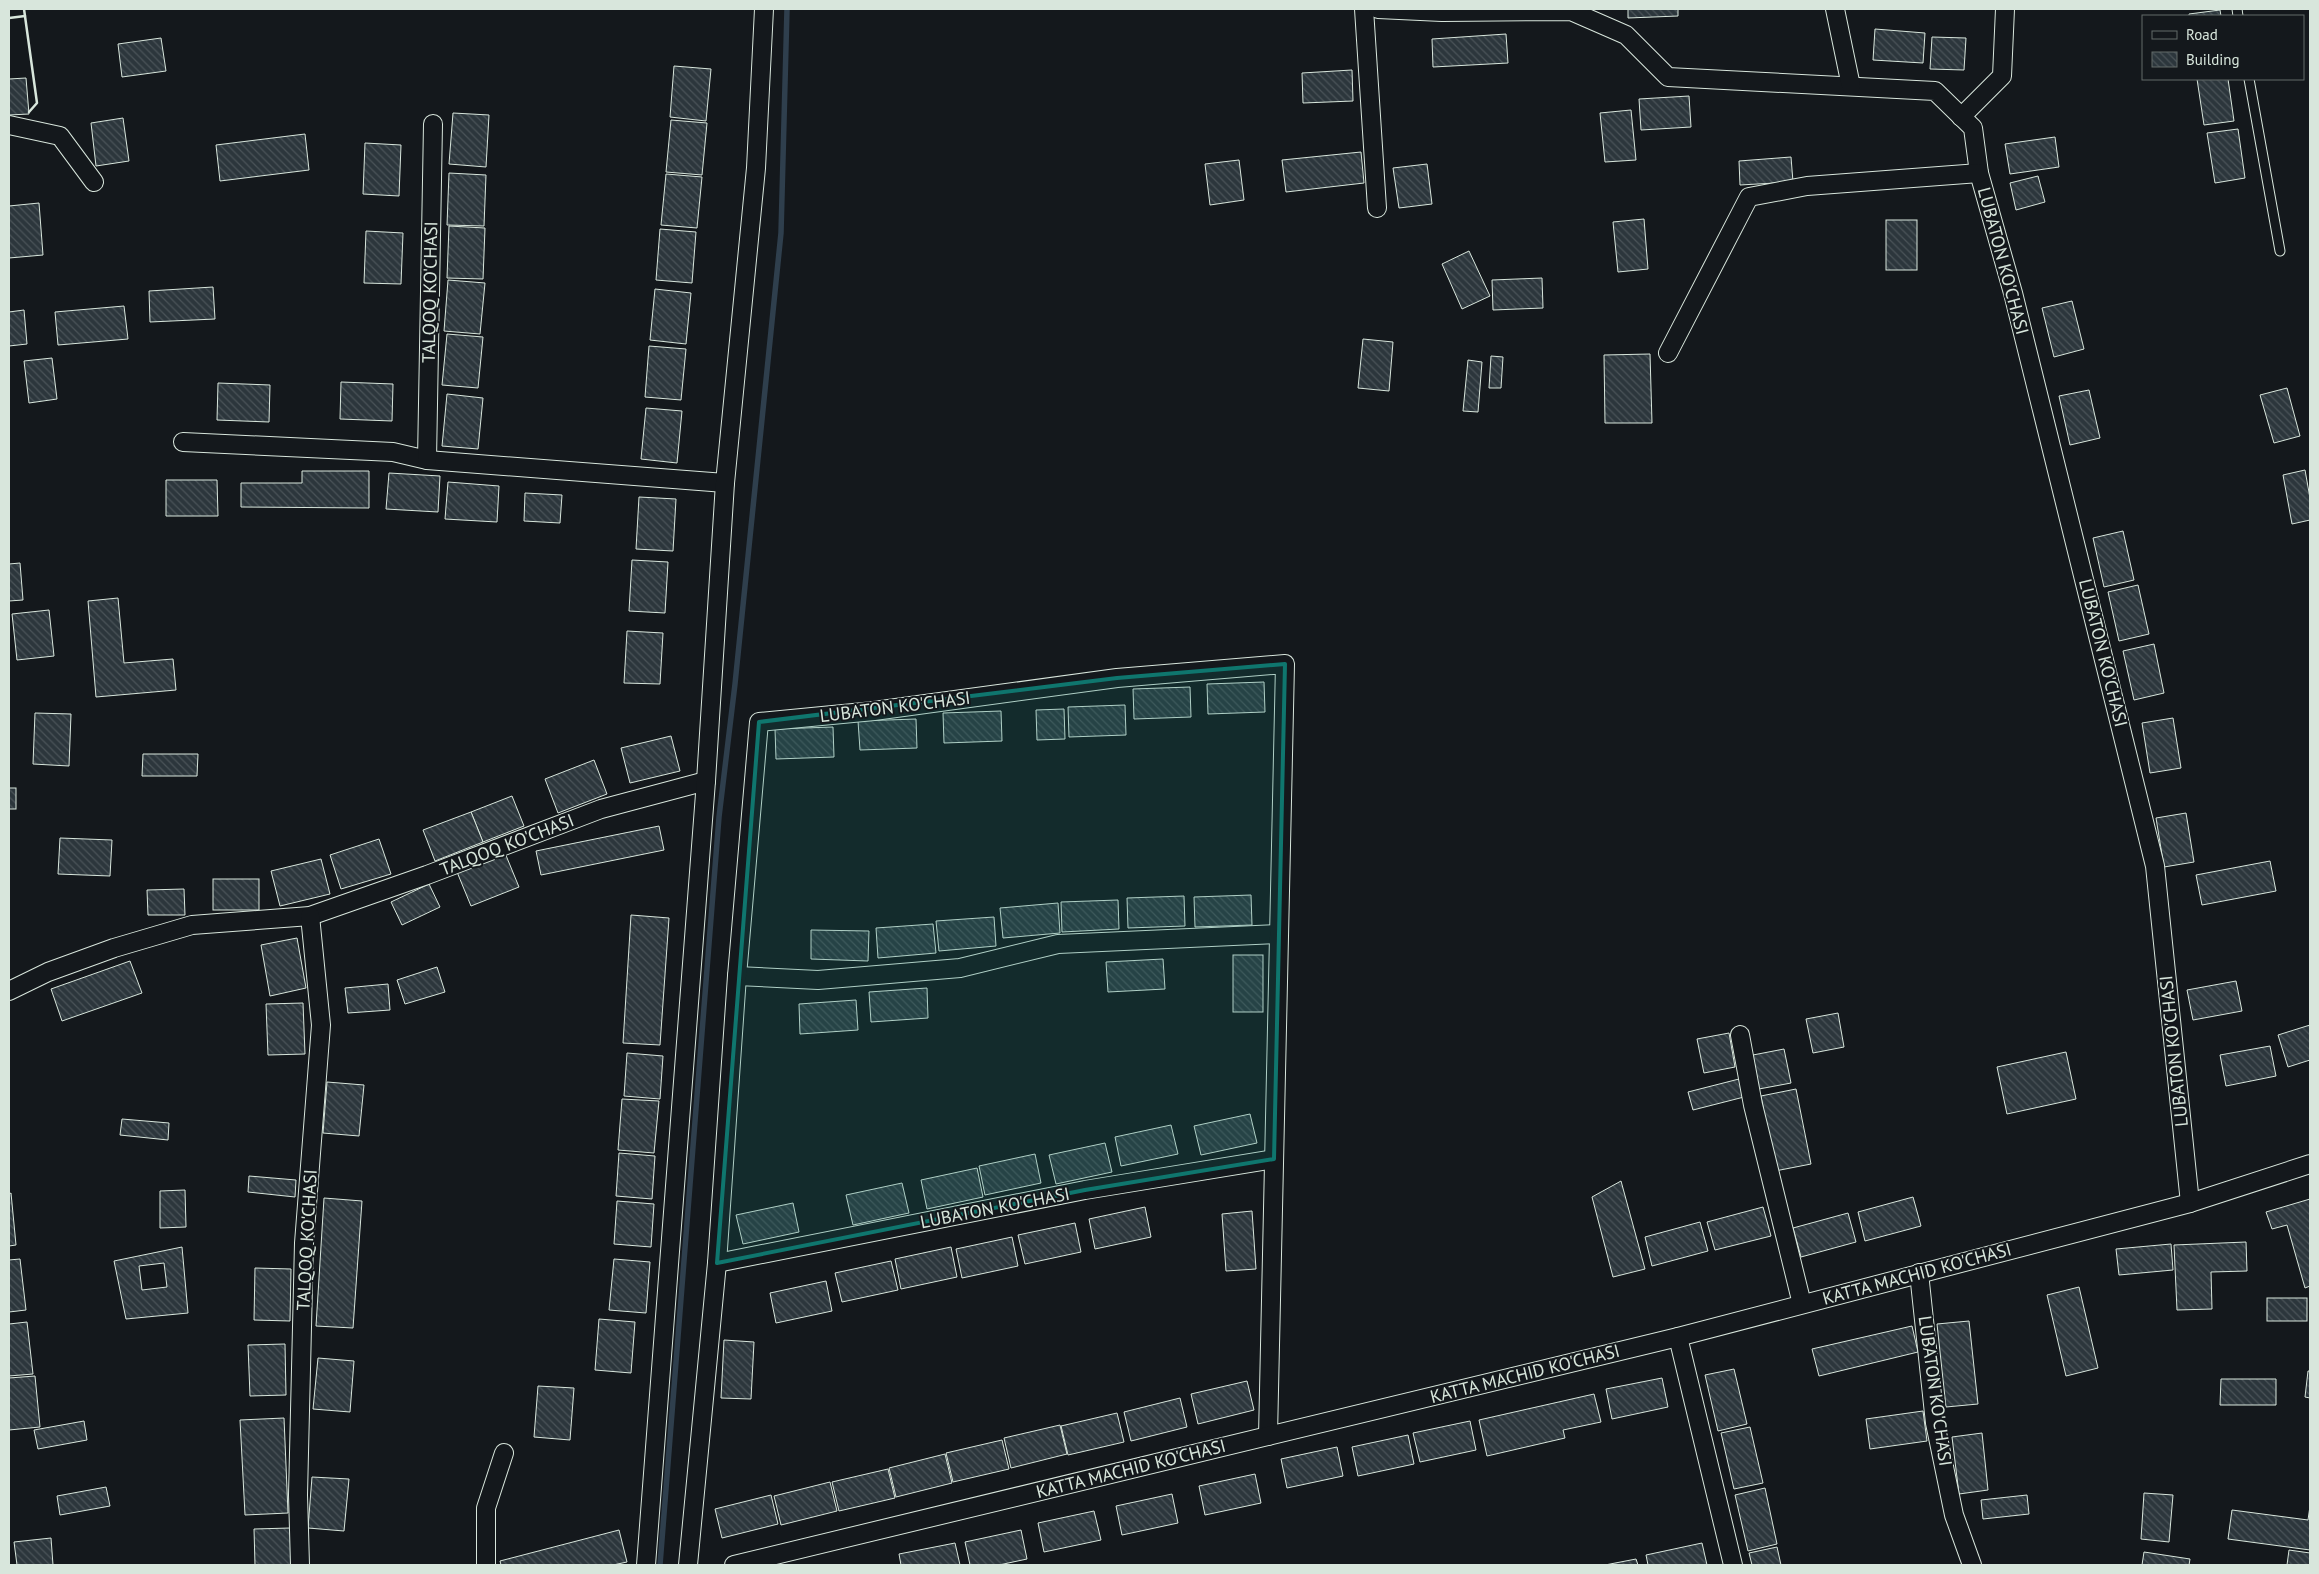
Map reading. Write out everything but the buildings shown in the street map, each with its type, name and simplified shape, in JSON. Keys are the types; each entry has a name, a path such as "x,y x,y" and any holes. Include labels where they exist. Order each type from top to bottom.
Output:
{"street":[{"path":"646,1565 706,781 725,483 756,168 764,9"},
{"path":"1364,9 1377,208"},
{"name":"LUBATON KO'CHASI","path":"1378,9 1442,12 1571,12 1626,35 1668,77 1935,91 1973,128 1979,173 2016,303 2155,866 2190,1203"},
{"path":"1835,9 1851,86"},
{"path":"1961,116 2002,76 2006,9"},
{"name":"TALQOQ KO'CHASI","path":"427,460 433,124"},
{"path":"9,125 60,136 94,182"},
{"path":"1668,353 1750,197 1806,186 1979,173"},
{"path":"183,442 393,452 427,460 725,483"},
{"name":"LUBATON KO'CHASI","path":"688,1565 717,1263 736,976 759,722 874,710 1116,678 1285,664 1279,934"},
{"name":"TALQOQ KO'CHASI","path":"9,991 48,972 114,948 192,925 310,916 427,875 601,809 706,781"},
{"name":"TALQOQ KO'CHASI","path":"300,1565 298,1495 304,1243 321,1024 310,916"},
{"path":"736,976 818,980 960,968 1058,944 1279,934 1268,1436"},
{"path":"1740,1035 1753,1105 1802,1304"},
{"name":"LUBATON KO'CHASI","path":"717,1263 1085,1190 1274,1159"},
{"name":"KATTA MACHID KO'CHASI","path":"734,1565 1678,1337 2190,1203 2310,1164"},
{"name":"LUBATON KO'CHASI","path":"1919,1273 1935,1423 1954,1516 1972,1565"},
{"path":"1678,1337 1733,1565"},
{"path":"486,1565 486,1508 504,1453"}],"lane":[{"path":"2249,80 2280,251"}],"highlighted area":[{"path":"1285,664 1274,1159 1085,1190 717,1263 759,722 1117,678"}],"waterway":[{"path":"660,1565 719,817 735,684 781,233 787,9"}],"wall":[{"path":"24,9 37,103 29,112"},
{"path":"9,18 25,16"}]}
